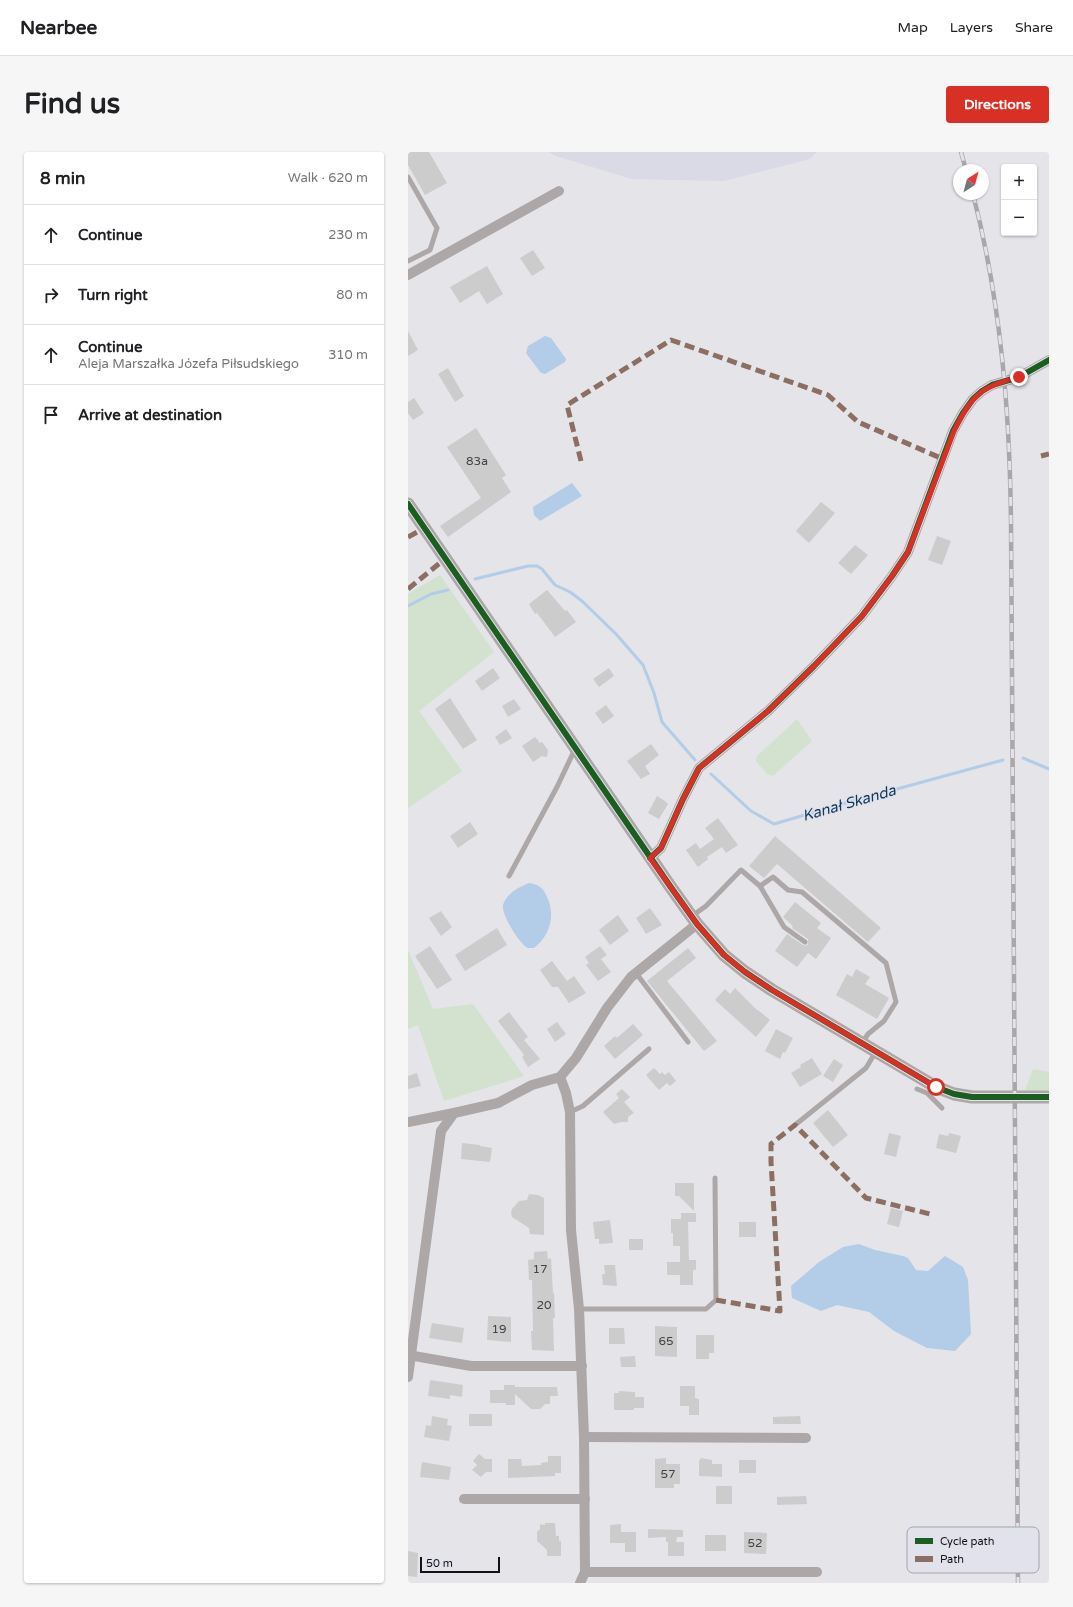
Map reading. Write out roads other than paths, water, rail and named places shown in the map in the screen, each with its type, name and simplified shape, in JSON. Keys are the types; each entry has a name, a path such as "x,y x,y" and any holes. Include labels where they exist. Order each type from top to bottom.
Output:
{"street":[{"path":"408,275 559,191"},
{"path":"650,858 661,848 699,768 768,711 814,666 862,616 892,576 908,552 954,431 973,399 992,385 1019,377 1049,360"},
{"path":"408,504 694,921 724,955 745,972 876,1052 924,1088 972,1097 1046,1097"},
{"path":"408,1122 498,1103 532,1085 560,1077 576,1058 607,1008 631,977 694,921"},
{"path":"560,1077 566,1093 570,1112 571,1230 580,1309 585,1499 585,1572 580,1583"},
{"path":"408,1377 440,1131 454,1113"},
{"path":"410,1355 471,1366 582,1366"},
{"path":"584,1436 806,1438"},
{"path":"464,1499 585,1499"},
{"path":"585,1572 817,1572"}],"lane":[{"path":"408,177 437,228 430,250 408,261"},
{"path":"509,876 557,787 576,748"},
{"path":"694,921 706,906 741,870 760,886 784,927 805,942"},
{"path":"760,886 772,877 788,890 802,892 886,963 896,1002 884,1021 868,1034 861,1043"},
{"path":"636,973 688,1042"},
{"path":"570,1112 583,1106 650,1048"},
{"path":"795,1125 866,1068 876,1052"},
{"path":"924,1088 942,1108"},
{"path":"580,1309 706,1309 716,1300 715,1178"}],"water":[{"path":"545,336 551,338 566,359 565,362 545,374 541,373 526,353 528,346"},
{"path":"572,483 582,496 540,521 534,515 533,507"},
{"path":"529,883 537,885 545,892 551,909 548,930 540,943 534,948 528,948 520,941 508,922 503,909 503,905 510,894"},
{"path":"859,1244 875,1250 908,1258 916,1270 928,1271 945,1256 963,1267 968,1280 971,1334 955,1351 927,1348 894,1331 869,1312 837,1305 821,1311 792,1298 791,1286 819,1262 843,1247"}],"waterway":[{"name":"Kanał Skanda","path":"475,579 528,566 537,566 542,569 555,585 570,592 582,601 616,634 643,665 654,693 662,722 695,760"},
{"name":"Kanał Skanda","path":"408,606 431,594 448,590"},
{"name":"Kanał Skanda","path":"1023,758 1049,769"},
{"name":"Kanał Skanda","path":"711,774 751,811 774,824 1003,760"}],"railway":[{"path":"961,152 964,164"},
{"path":"974,200 991,276 997,317 1009,441 1011,525 1018,1527"},
{"path":"1018,1573 1018,1583"}]}
